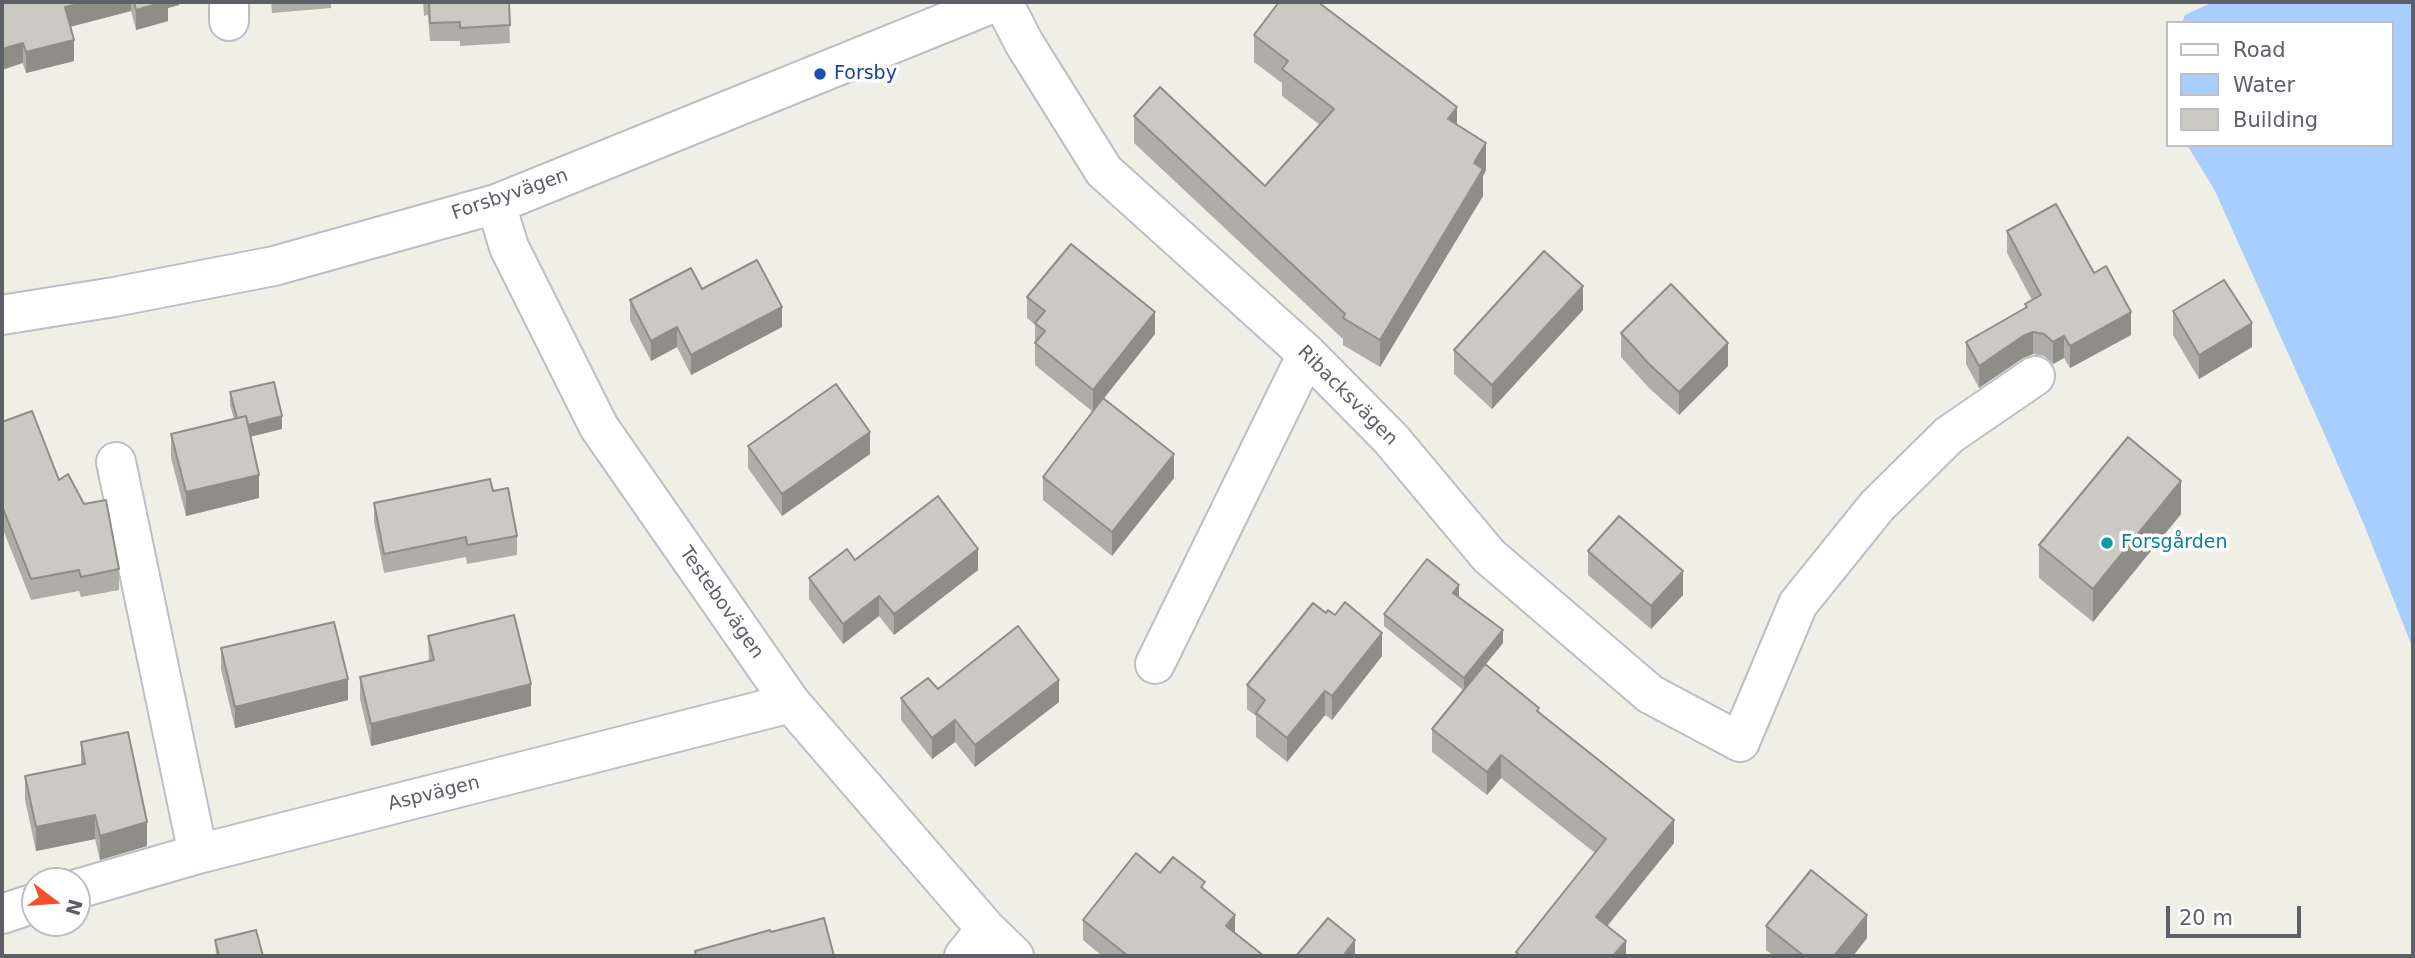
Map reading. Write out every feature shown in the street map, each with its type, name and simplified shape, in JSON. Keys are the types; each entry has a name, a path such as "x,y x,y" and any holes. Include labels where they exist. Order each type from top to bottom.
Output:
{"street":[{"name":"Forsbyvägen","path":"2,315 114,297 274,266 496,204 996,2"},
{"name":"Ribacksvägen","path":"1003,2 1024,43 1104,170 1307,354 1391,439 1489,555 1650,694 1740,742 1798,604 1877,506 1949,435 2035,376"},
{"name":"Testebovägen","path":"496,204 509,247 599,427 791,703 975,943 1014,956"},
{"path":"1155,664 1307,354"},
{"path":"116,462 198,854"},
{"name":"Aspvägen","path":"91,885 198,854 791,703"},
{"path":"2,914 21,908"}],"water":[{"path":"2213,2 2413,2 2413,649 2324,433 2214,189 2188,147 2394,147 2394,21 2183,21 2185,15"}],"building":[{"path":"2,2 88,2 65,7 74,40 26,52 23,43 2,49"},
{"path":"134,2 164,2 136,10"},
{"path":"429,2 509,2 510,25 460,28 460,22 430,23"},
{"path":"1279,2 1318,2 1457,107 1448,119 1486,143 1474,163 1483,169 1380,340 1343,318 1345,314 1134,116 1160,87 1265,186 1334,109 1282,69 1288,61 1254,35"},
{"path":"2056,204 2094,273 2106,266 2131,312 2070,346 2064,336 2053,342 2044,334 2033,332 1979,366 1966,342 2027,307 2025,304 2041,295 2007,231"},
{"path":"1071,244 1155,312 1093,390 1035,343 1045,331 1035,323 1045,311 1027,297"},
{"path":"1544,251 1583,286 1492,385 1454,350"},
{"path":"757,260 782,307 691,355 677,327 651,341 630,300 691,268 702,289"},
{"path":"2224,280 2252,323 2199,355 2173,311"},
{"path":"1671,284 1728,343 1679,392 1621,333"},
{"path":"274,382 282,416 248,425 246,416 237,418 230,392"},
{"path":"836,384 870,432 782,494 748,446"},
{"path":"1103,398 1174,454 1112,532 1043,477"},
{"path":"32,411 59,480 68,474 84,504 106,500 119,569 81,577 79,570 31,579 2,506 2,422"},
{"path":"246,416 259,475 186,492 171,434"},
{"path":"2128,437 2181,481 2093,589 2039,545"},
{"path":"490,479 493,491 508,488 517,536 467,545 466,537 384,554 374,503"},
{"path":"938,496 978,549 894,614 879,596 843,624 809,578 847,549 855,560"},
{"path":"1619,516 1683,571 1651,606 1588,551"},
{"path":"1427,559 1459,585 1453,593 1503,630 1464,678 1384,614"},
{"path":"1345,602 1382,633 1332,696 1325,691 1287,738 1256,713 1265,700 1247,685 1313,603 1326,613 1328,610 1335,615"},
{"path":"514,615 531,684 371,724 360,677 434,660 428,636"},
{"path":"334,622 348,679 235,707 221,648"},
{"path":"1018,626 1059,680 975,745 955,720 932,738 901,698 928,678 938,689"},
{"path":"1485,664 1539,708 1537,711 1674,820 1596,917 1626,941 1613,956 1520,956 1516,952 1606,839 1501,755 1487,772 1432,729"},
{"path":"128,732 147,822 100,836 95,815 36,827 25,776 85,764 81,742"},
{"path":"1136,853 1160,873 1173,857 1205,882 1201,887 1235,915 1226,926 1264,956 1128,956 1083,920"},
{"path":"1811,870 1867,915 1834,956 1804,956 1766,926"},
{"path":"824,918 834,956 696,956 695,951"},
{"path":"1328,918 1355,940 1343,956 1296,956"},
{"path":"256,930 263,956 219,956 215,940"}],"place":[{"name":"Forsby","path":"820,74"},
{"name":"Forsgården","path":"2107,543"}]}
